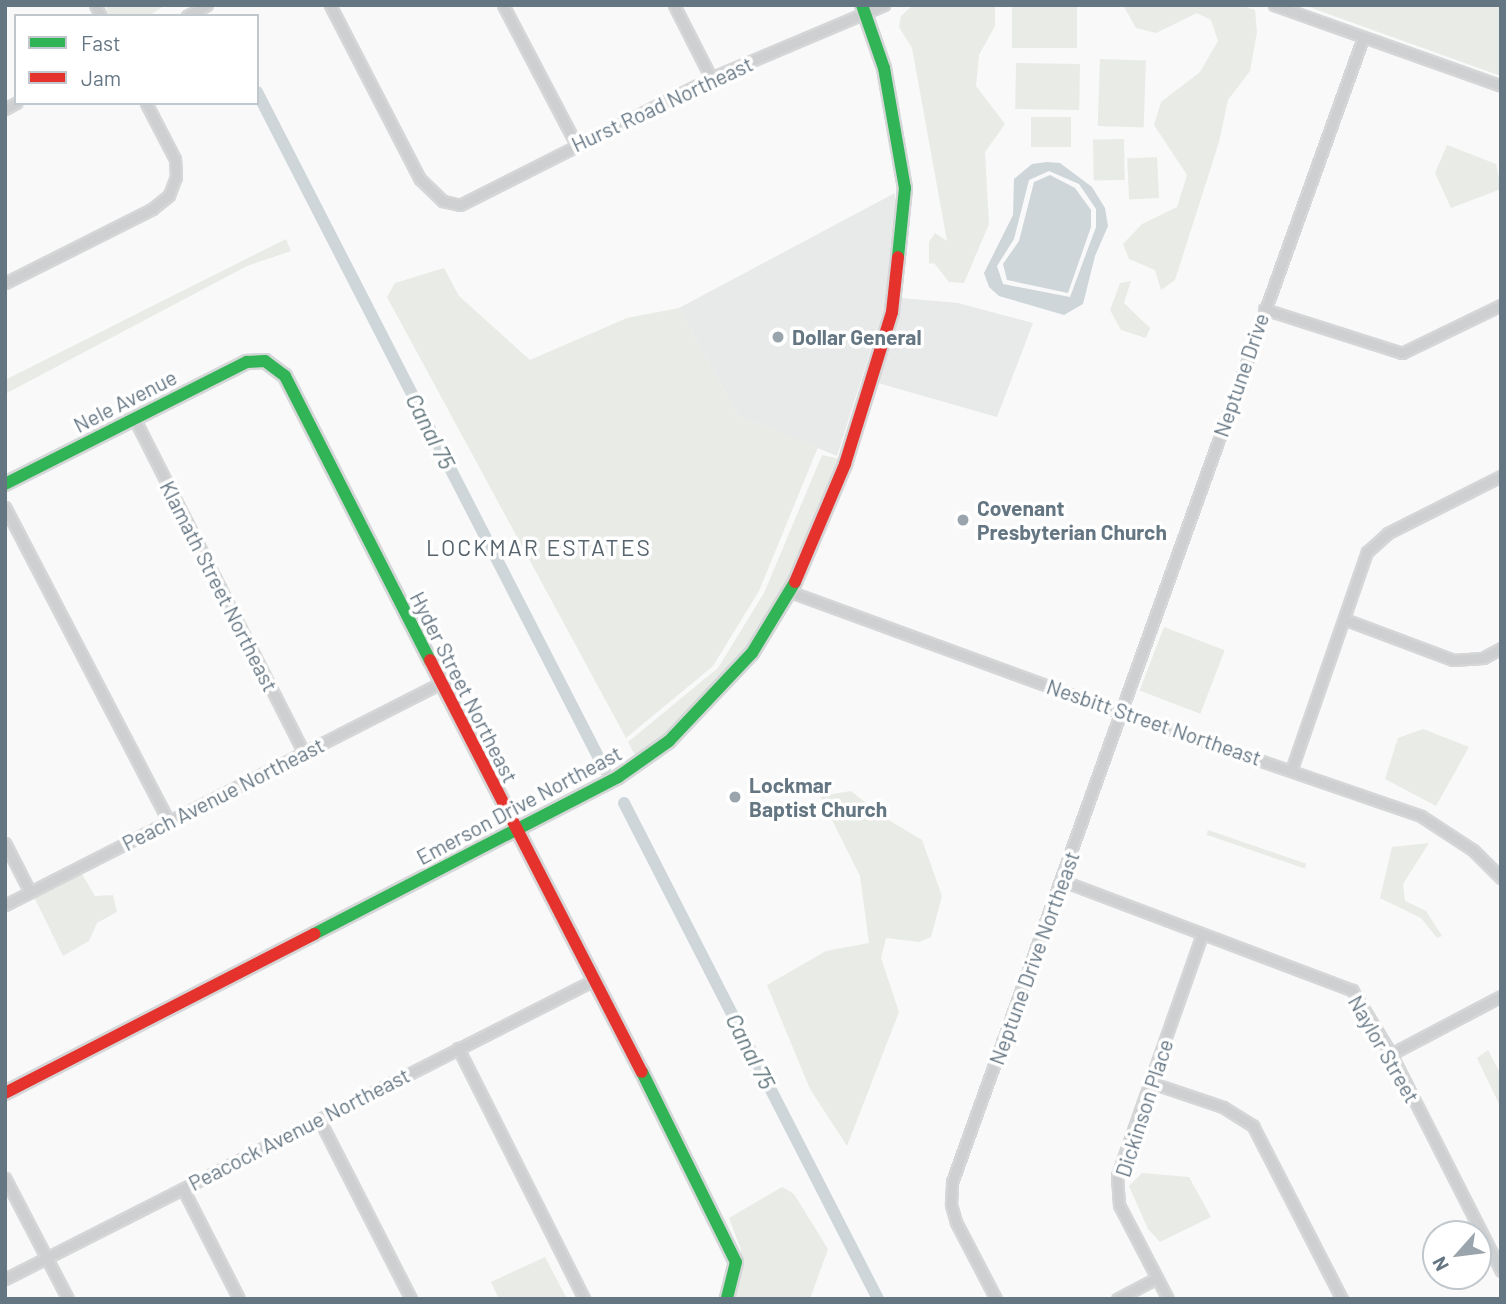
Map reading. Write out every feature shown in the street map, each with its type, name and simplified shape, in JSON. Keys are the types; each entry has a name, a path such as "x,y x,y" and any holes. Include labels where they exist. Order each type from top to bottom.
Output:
{"street":[{"path":"191,14 207,5"},
{"name":"Hurst Road Northeast","path":"330,5 420,179 443,201 460,205 711,78 864,10 884,5"},
{"path":"503,5 576,144"},
{"path":"674,5 711,78"},
{"path":"1274,5 1501,86"},
{"name":"Emerson Drive Northeast","path":"5,1093 517,832 618,777 669,741 752,653 791,592 848,454 892,312 901,254 905,188 896,125 864,10"},
{"name":"Neptune Drive","path":"1122,713 1264,309 1363,38"},
{"path":"5,283 152,209 169,195 176,177 175,159 147,105"},
{"path":"1264,309 1402,353 1501,305"},
{"name":"Nele Avenue","path":"5,484 247,362 265,361"},
{"name":"Hyder Street Northeast","path":"265,361 285,376 736,1262 727,1299"},
{"name":"Klamath Street Northeast","path":"134,418 304,753"},
{"path":"1292,768 1367,552 1388,533 1501,476"},
{"path":"5,508 169,822"},
{"name":"Nesbitt Street Northeast","path":"791,592 1122,713 1292,768 1421,816 1473,850 1501,878"},
{"path":"1344,619 1453,660 1483,658 1501,649"},
{"name":"Peach Avenue Northeast","path":"5,905 441,683"},
{"name":"Neptune Drive Northeast","path":"996,1299 951,1204 952,1182 1122,713"},
{"path":"5,843 30,892"},
{"name":"Naylor Street","path":"1063,881 1352,990 1391,1054 1501,1271"},
{"name":"Dickinson Place","path":"1168,1299 1119,1205 1117,1176 1152,1083 1202,934"},
{"name":"Peacock Avenue Northeast","path":"5,1279 594,979"},
{"path":"1391,1054 1501,996"},
{"path":"458,1048 584,1299"},
{"path":"1152,1083 1223,1107 1253,1126 1342,1299"},
{"path":"319,1119 411,1299"},
{"path":"5,1178 68,1299"},
{"path":"183,1189 239,1299"},
{"path":"1117,1299 1157,1278"}],"shaded area":[{"path":"105,5 165,5 152,14 109,14"},
{"path":"913,5 995,5 995,26 979,55 976,86 1005,124 985,152 989,224 964,283 949,282 934,263 929,264 929,242 935,233 947,241 912,48 899,27 901,16"},
{"path":"1012,5 1077,5 1077,48 1012,48"},
{"path":"1123,5 1240,5 1255,10 1257,32 1250,71 1228,100 1219,142 1175,280 1161,290 1155,270 1129,259 1123,244 1142,224 1177,207 1187,175 1154,125 1161,102 1200,72 1218,41 1211,20 1197,13 1156,33 1136,28"},
{"path":"1305,5 1501,5 1501,76 1320,11"},
{"path":"1100,59 1146,61 1144,128 1098,126"},
{"path":"1016,63 1080,64 1079,110 1015,109"},
{"path":"1031,117 1071,117 1071,147 1031,147"},
{"path":"1124,139 1125,180 1094,181 1093,140"},
{"path":"1447,145 1496,164 1501,189 1451,208 1435,173"},
{"path":"1157,157 1159,198 1129,200 1127,159"},
{"path":"1060,163 1092,187 1105,208 1108,226 1095,256 1083,304 1064,315 999,296 989,287 984,273 1013,215 1014,179 1032,164","holes":["1049,171 1079,184 1096,209 1096,227 1070,297 1003,284 997,266 1014,239 1029,180"]},
{"path":"1050,175 1075,188 1091,210 1091,227 1068,293 1007,280 1003,264 1019,241 1034,182"},
{"path":"895,193 895,238 886,302 837,456 737,415 679,308"},
{"path":"286,239 291,251 247,266 5,394 5,380"},
{"path":"444,268 459,296 530,360 627,318 679,308 737,415 818,447 759,591 713,666 626,738 387,297 395,283"},
{"path":"1131,281 1124,303 1150,328 1146,338 1121,330 1110,310 1120,283"},
{"path":"902,298 958,303 1033,323 997,417 878,383"},
{"path":"822,455 840,459 785,589 747,650 665,736 636,757 628,742 718,668 764,593"},
{"path":"1164,627 1225,650 1200,714 1140,690"},
{"path":"1423,729 1469,747 1436,806 1385,779 1398,738"},
{"path":"851,791 882,816 922,840 942,896 931,937 919,942 886,938 881,958 899,1012 847,1146 810,1089 767,985 826,951 869,943 860,876 820,796"},
{"path":"1208,830 1306,864 1305,869 1206,835"},
{"path":"1429,843 1403,884 1405,901 1426,911 1442,936 1437,938 1421,918 1380,898 1392,847"},
{"path":"82,874 95,896 113,895 117,912 97,923 89,941 63,956 34,897"},
{"path":"1488,1050 1501,1075 1501,1108 1477,1058"},
{"path":"1142,1173 1189,1177 1211,1217 1160,1242 1148,1229 1129,1186"},
{"path":"782,1187 794,1194 828,1249 810,1299 735,1299 741,1250 729,1218"},
{"path":"545,1257 567,1299 499,1299 491,1282"}],"waterway":[{"name":"Canal 75","path":"259,96 605,770"},
{"name":"Canal 75","path":"624,803 878,1299"}],"traffic: fast":[{"path":"862,5 884,68 905,188 898,257"},
{"path":"5,484 247,362 265,361 285,376 430,660"},
{"path":"314,934 618,777 669,741 752,653 795,582"},
{"path":"642,1072 736,1262 727,1299"}],"traffic: jam":[{"path":"795,582 845,464 892,312 898,257"},
{"path":"430,660 642,1072"},
{"path":"5,1093 314,934"}],"place":[{"name":"Dollar General","path":"778,337"},
{"name":"Covenant Presbyterian Church","path":"963,520"},
{"name":"Lockmar Baptist Church","path":"735,797"}],"district":[{"name":"LOCKMAR ESTATES","path":"539,547"}]}
